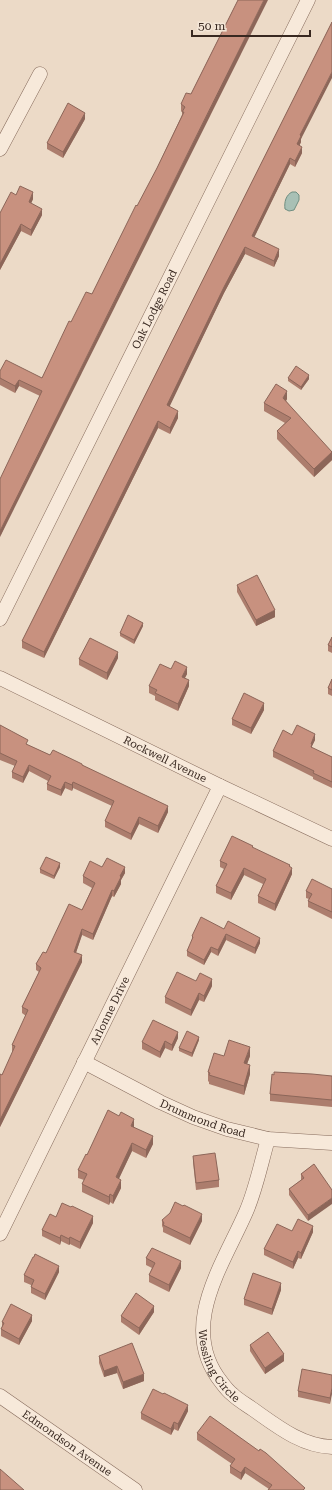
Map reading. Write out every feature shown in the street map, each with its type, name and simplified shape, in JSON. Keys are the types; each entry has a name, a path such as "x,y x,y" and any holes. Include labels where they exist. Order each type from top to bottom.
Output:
{"street":[{"name":"Oak Lodge Road","path":"0,618 308,0"},
{"path":"0,149 40,74"},
{"name":"Rockwell Avenue","path":"0,678 332,839"},
{"name":"Arlonne Drive","path":"0,1234 220,786"},
{"name":"Drummond Road","path":"84,1062 160,1102 193,1117 268,1139 332,1143"},
{"name":"Wessling Circle","path":"268,1139 247,1210 209,1292 203,1319 202,1339 207,1359 215,1375 231,1394 284,1431 308,1443 332,1447"},
{"name":"Edmondson Avenue","path":"0,1396 135,1490"}],"shaded area":[{"path":"292,192 296,192 299,195 299,200 294,210 289,211 285,209 285,201 288,195"}],"building":[{"path":"238,0 264,0 0,531 0,479 42,391 19,380 15,386 0,378 0,371 6,360 42,378 69,321 71,322 86,292 92,294 184,112 182,112 185,107 181,104 186,93 191,94"},
{"path":"332,22 332,72 300,135 301,136 297,144 302,147 295,161 290,158 252,236 279,249 274,261 245,247 167,405 178,411 170,428 158,421 44,652 22,641"},
{"path":"68,103 85,113 63,152 47,143"},
{"path":"20,186 33,192 29,202 42,209 31,230 21,224 0,264 0,213 11,192 16,195"},
{"path":"296,366 309,375 301,387 288,378"},
{"path":"276,384 287,391 283,398 332,452 314,469 277,431 291,418 264,403"},
{"path":"257,575 275,610 256,620 237,585"},
{"path":"128,615 143,623 134,640 120,633"},
{"path":"332,637 332,647 328,645"},
{"path":"90,638 118,652 107,673 79,659"},
{"path":"175,661 187,667 182,677 189,680 178,704 155,693 157,690 149,686 160,664 171,669"},
{"path":"332,679 332,690 328,688"},
{"path":"244,693 264,703 251,728 232,719"},
{"path":"0,725 28,740 26,744 50,755 53,750 168,806 158,826 139,817 131,834 105,821 114,801 73,782 72,785 65,782 61,790 47,784 51,776 29,765 23,777 12,772 17,761 0,753"},
{"path":"297,725 315,734 311,747 332,757 332,782 313,773 314,771 273,751 283,730 292,735"},
{"path":"232,836 290,865 289,866 292,868 275,904 258,896 266,879 244,868 231,893 216,886 227,864 220,861"},
{"path":"46,857 60,863 54,876 40,869"},
{"path":"107,858 125,867 120,876 121,877 114,891 112,890 93,934 82,929 74,952 82,955 0,1120 0,1074 2,1075 15,1046 12,1045 28,1010 22,1007 41,968 36,964 43,952 46,953 69,904 82,910 95,883 83,876 90,861 102,867"},
{"path":"312,879 332,889 332,912 308,901 312,894 306,891"},
{"path":"201,917 224,929 228,921 260,938 255,948 226,934 218,950 211,947 204,960 187,951"},
{"path":"177,972 196,981 200,973 212,979 204,996 199,993 191,1010 165,997"},
{"path":"153,1020 178,1032 172,1045 165,1041 160,1052 142,1042"},
{"path":"187,1031 199,1037 192,1053 179,1048"},
{"path":"229,1040 250,1047 244,1063 250,1065 244,1086 209,1075 210,1073 208,1072 214,1053 224,1056"},
{"path":"274,1072 332,1076 332,1100 270,1094 272,1074 274,1075"},
{"path":"108,1110 119,1116 121,1112 134,1119 131,1126 153,1136 146,1150 132,1143 116,1177 121,1180 113,1196 110,1194 109,1197 82,1184 87,1174 78,1170 86,1154 87,1155"},
{"path":"215,1153 219,1180 196,1183 193,1156"},
{"path":"314,1164 332,1190 332,1198 308,1215 289,1189 304,1178 301,1174"},
{"path":"175,1202 202,1214 190,1238 163,1225 164,1223 162,1220 170,1213"},
{"path":"62,1203 93,1216 80,1242 70,1237 69,1239 61,1235 60,1238 42,1230 50,1214 56,1217"},
{"path":"298,1219 313,1226 301,1253 298,1251 293,1262 264,1249 277,1224 292,1231"},
{"path":"152,1248 181,1261 169,1285 149,1275 155,1263 146,1258"},
{"path":"35,1254 59,1266 45,1294 31,1287 34,1280 24,1275"},
{"path":"253,1273 281,1283 272,1309 244,1299"},
{"path":"136,1293 154,1306 139,1328 121,1316"},
{"path":"11,1304 32,1315 19,1339 1,1329 4,1323 2,1322"},
{"path":"268,1332 284,1354 265,1368 250,1345"},
{"path":"132,1343 144,1374 123,1382 117,1366 104,1371 99,1356"},
{"path":"302,1369 332,1375 330,1398 298,1391"},
{"path":"153,1389 188,1405 178,1424 174,1422 171,1429 141,1413"},
{"path":"210,1416 259,1451 260,1449 266,1453 305,1488 303,1490 268,1490 272,1485 245,1467 241,1473 230,1466 235,1459 197,1433"},
{"path":"0,1469 24,1490 0,1490"}]}
